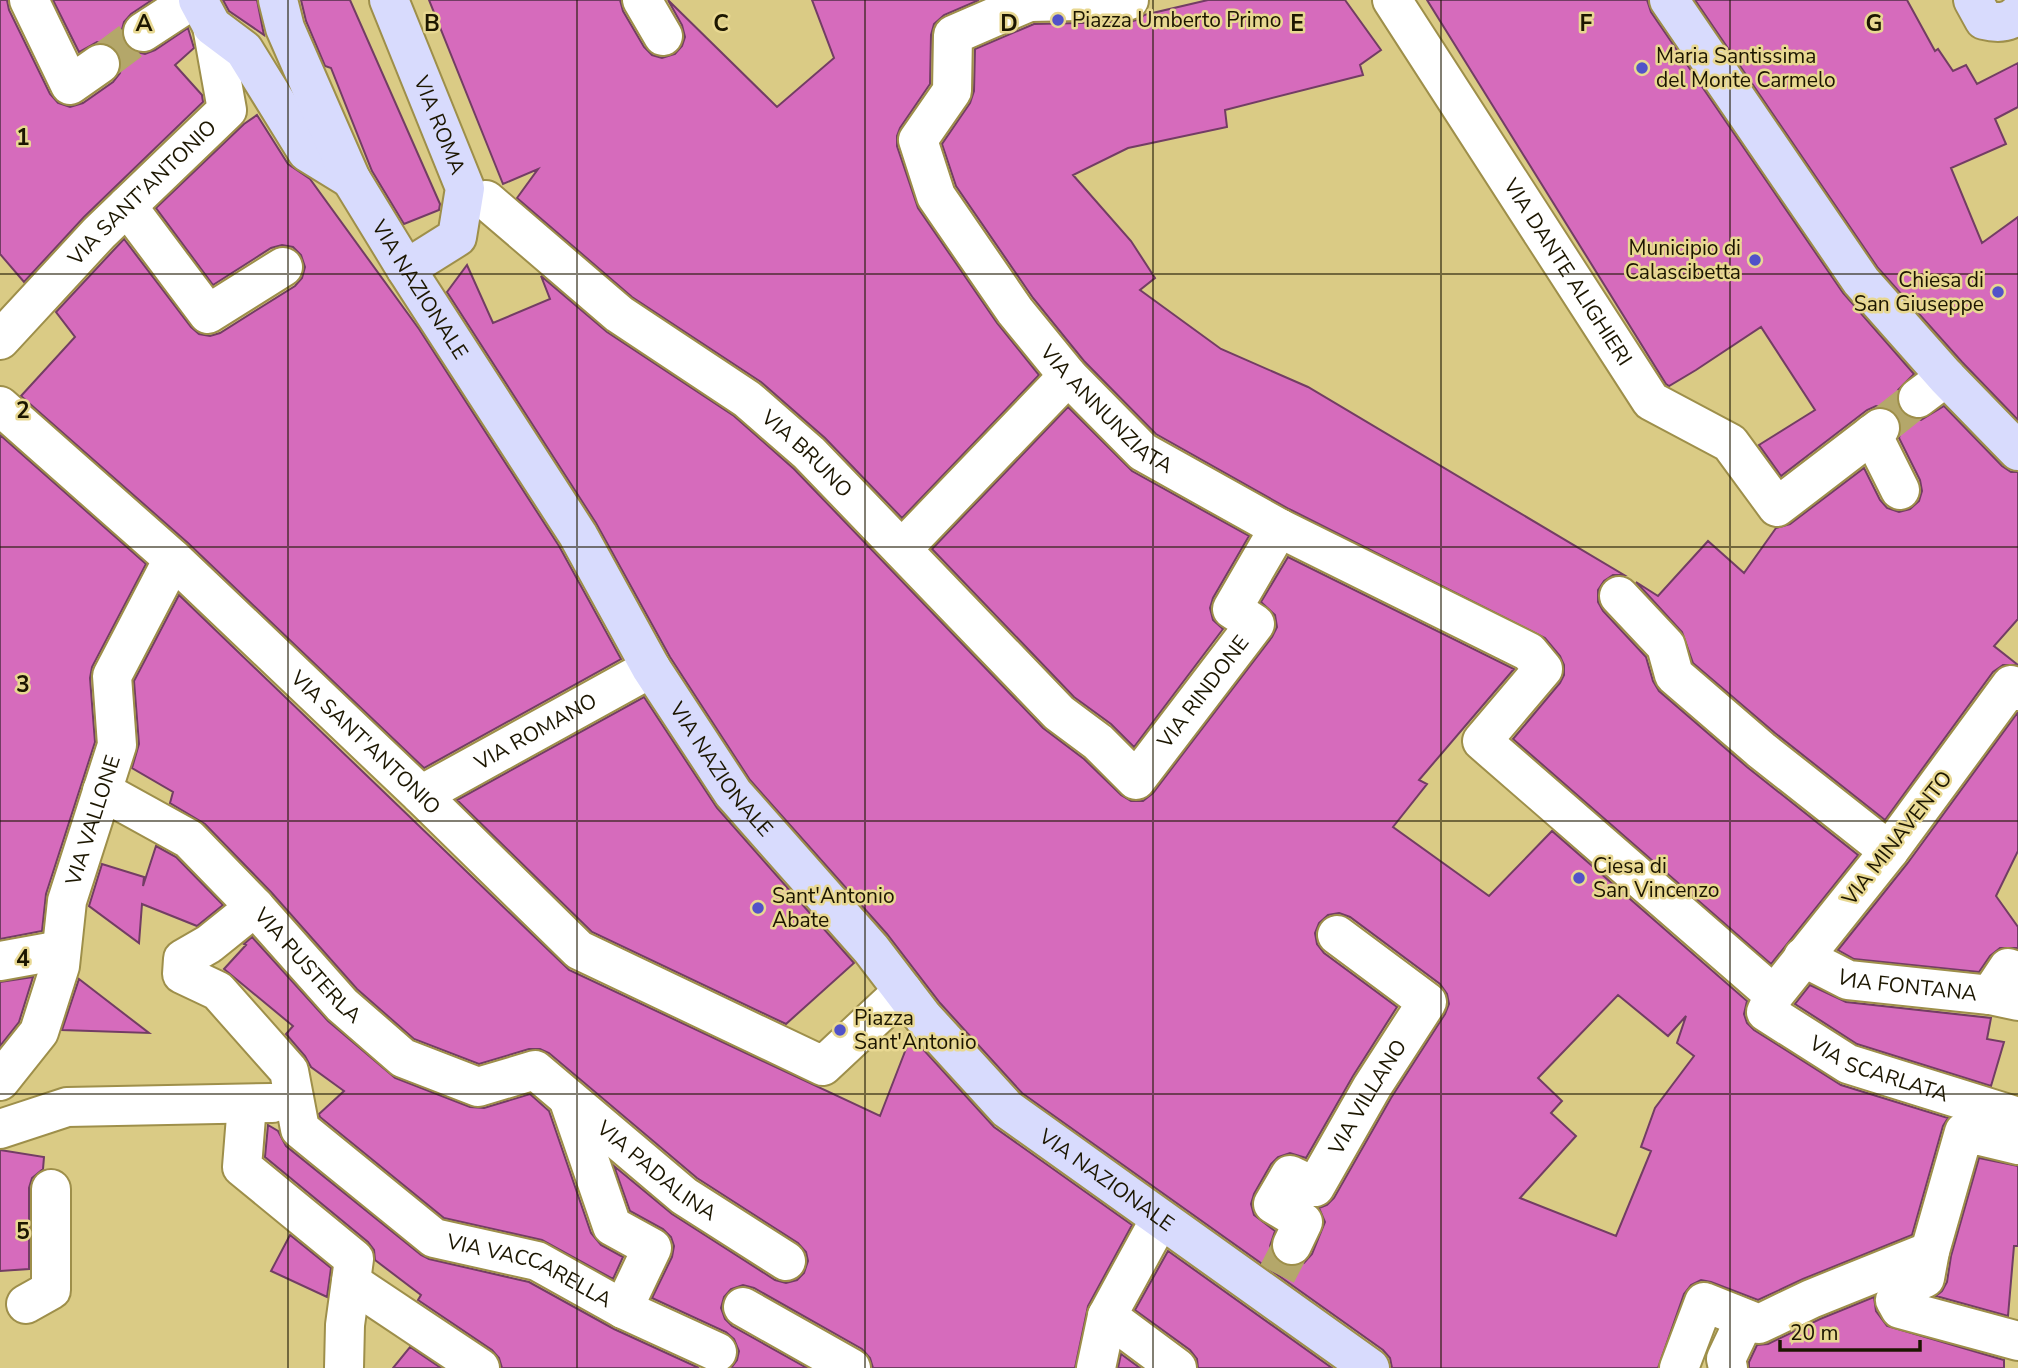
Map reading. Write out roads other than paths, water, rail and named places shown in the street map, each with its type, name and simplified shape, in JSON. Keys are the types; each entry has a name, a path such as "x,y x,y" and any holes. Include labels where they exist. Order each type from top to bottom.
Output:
{"main road":[{"name":"VIA NAZIONALE","path":"278,0 285,28 351,179 578,535 651,668 733,793 871,949 923,1017 1007,1109 1160,1219 1278,1271 1370,1368"},
{"name":"VIA ROMA","path":"388,0 465,188 457,237 406,269"},
{"path":"1669,0 1932,388 2018,451"},
{"path":"1973,0 1984,20 1998,23 2014,19 2018,14"},
{"path":"201,9 244,50 307,152 351,179"}],"street":[{"path":"29,0 70,85 100,64"},
{"path":"642,0 663,36"},
{"path":"1023,4 1129,0"},
{"name":"VIA DANTE ALIGHIERI","path":"1392,0 1651,401 1730,443 1777,507 1876,431 1900,489"},
{"name":"VIA ANNUNZIATA","path":"1023,4 953,35 952,91 918,140 936,196 1014,311 1068,376 1143,452 1279,527 1529,652 1544,669 1482,741 1774,995"},
{"path":"143,32 201,9"},
{"name":"VIA SANT'ANTONIO","path":"0,340 99,233 227,110 201,9"},
{"name":"VIA BRUNO","path":"486,200 619,314 747,399 809,453 1059,713 1098,742"},
{"path":"127,206 208,314 283,267"},
{"path":"902,549 1068,376"},
{"name":"VIA SANT'ANTONIO","path":"0,406 173,559 579,950 823,1066 904,991"},
{"name":"VIA RINDONE","path":"1098,742 1136,780 1255,624 1232,609 1279,527"},
{"name":"VIA VALLONE","path":"0,1081 39,1032 60,966 67,901 117,746 112,676 173,559"},
{"path":"1619,596 1666,646 1674,675 1761,750 1889,851"},
{"name":"VIA ROMANO","path":"421,795 651,668"},
{"name":"VIA MINAVENTO","path":"1774,995 1889,851 2011,685 2018,691"},
{"name":"VIA PUSTERLA","path":"102,791 189,839 255,907 342,1004 403,1058 478,1087 535,1070"},
{"name":"VIA VACCARELLA","path":"255,907 209,944 183,959 182,974 218,990 289,1071 300,1129 434,1238 537,1261 623,1309 717,1352"},
{"name":"VIA VILLANO","path":"1278,1271 1303,1222 1273,1204 1290,1175 1315,1187 1372,1087 1427,1002 1337,936"},
{"path":"0,961 61,950"},
{"name":"VIA FONTANA","path":"1803,957 1848,980 2009,989"},
{"name":"VIA SCARLATA","path":"1774,995 1766,1012 1848,1064 2018,1116"},
{"name":"VIA PADALINA","path":"535,1070 684,1196 786,1261"},
{"path":"568,1096 612,1226 652,1248 623,1309"},
{"path":"0,1129 66,1107 295,1102"},
{"path":"247,1104 243,1167 354,1259 345,1325 344,1368"},
{"path":"2018,1145 1964,1132 1930,1251 1925,1278 1902,1288 1895,1300 1900,1309 2018,1341"},
{"path":"26,1304 51,1290 51,1189"},
{"path":"1096,1368 1107,1316 1160,1219"},
{"path":"1679,1368 1704,1302 1759,1324 1811,1299 1930,1251"},
{"path":"351,1282 480,1368"},
{"path":"743,1307 851,1368"},
{"path":"1107,1316 1177,1368"},
{"path":"1728,1368 1726,1359 1745,1319"}],"tunnel":[{"path":"100,64 143,32"},
{"path":"1880,428 1918,398"},
{"path":"1277,1274 1292,1245"}],"place":[{"name":"Piazza Umberto Primo","path":"1058,20"},
{"name":"Maria Santissima del Monte Carmelo","path":"1642,68"},
{"name":"Municipio di Calascibetta","path":"1755,260"},
{"name":"Chiesa di San Giuseppe","path":"1998,292"},
{"name":"Ciesa di San Vincenzo","path":"1579,878"},
{"name":"Sant'Antonio Abate","path":"758,908"},
{"name":"Piazza Sant'Antonio","path":"840,1030"}]}
